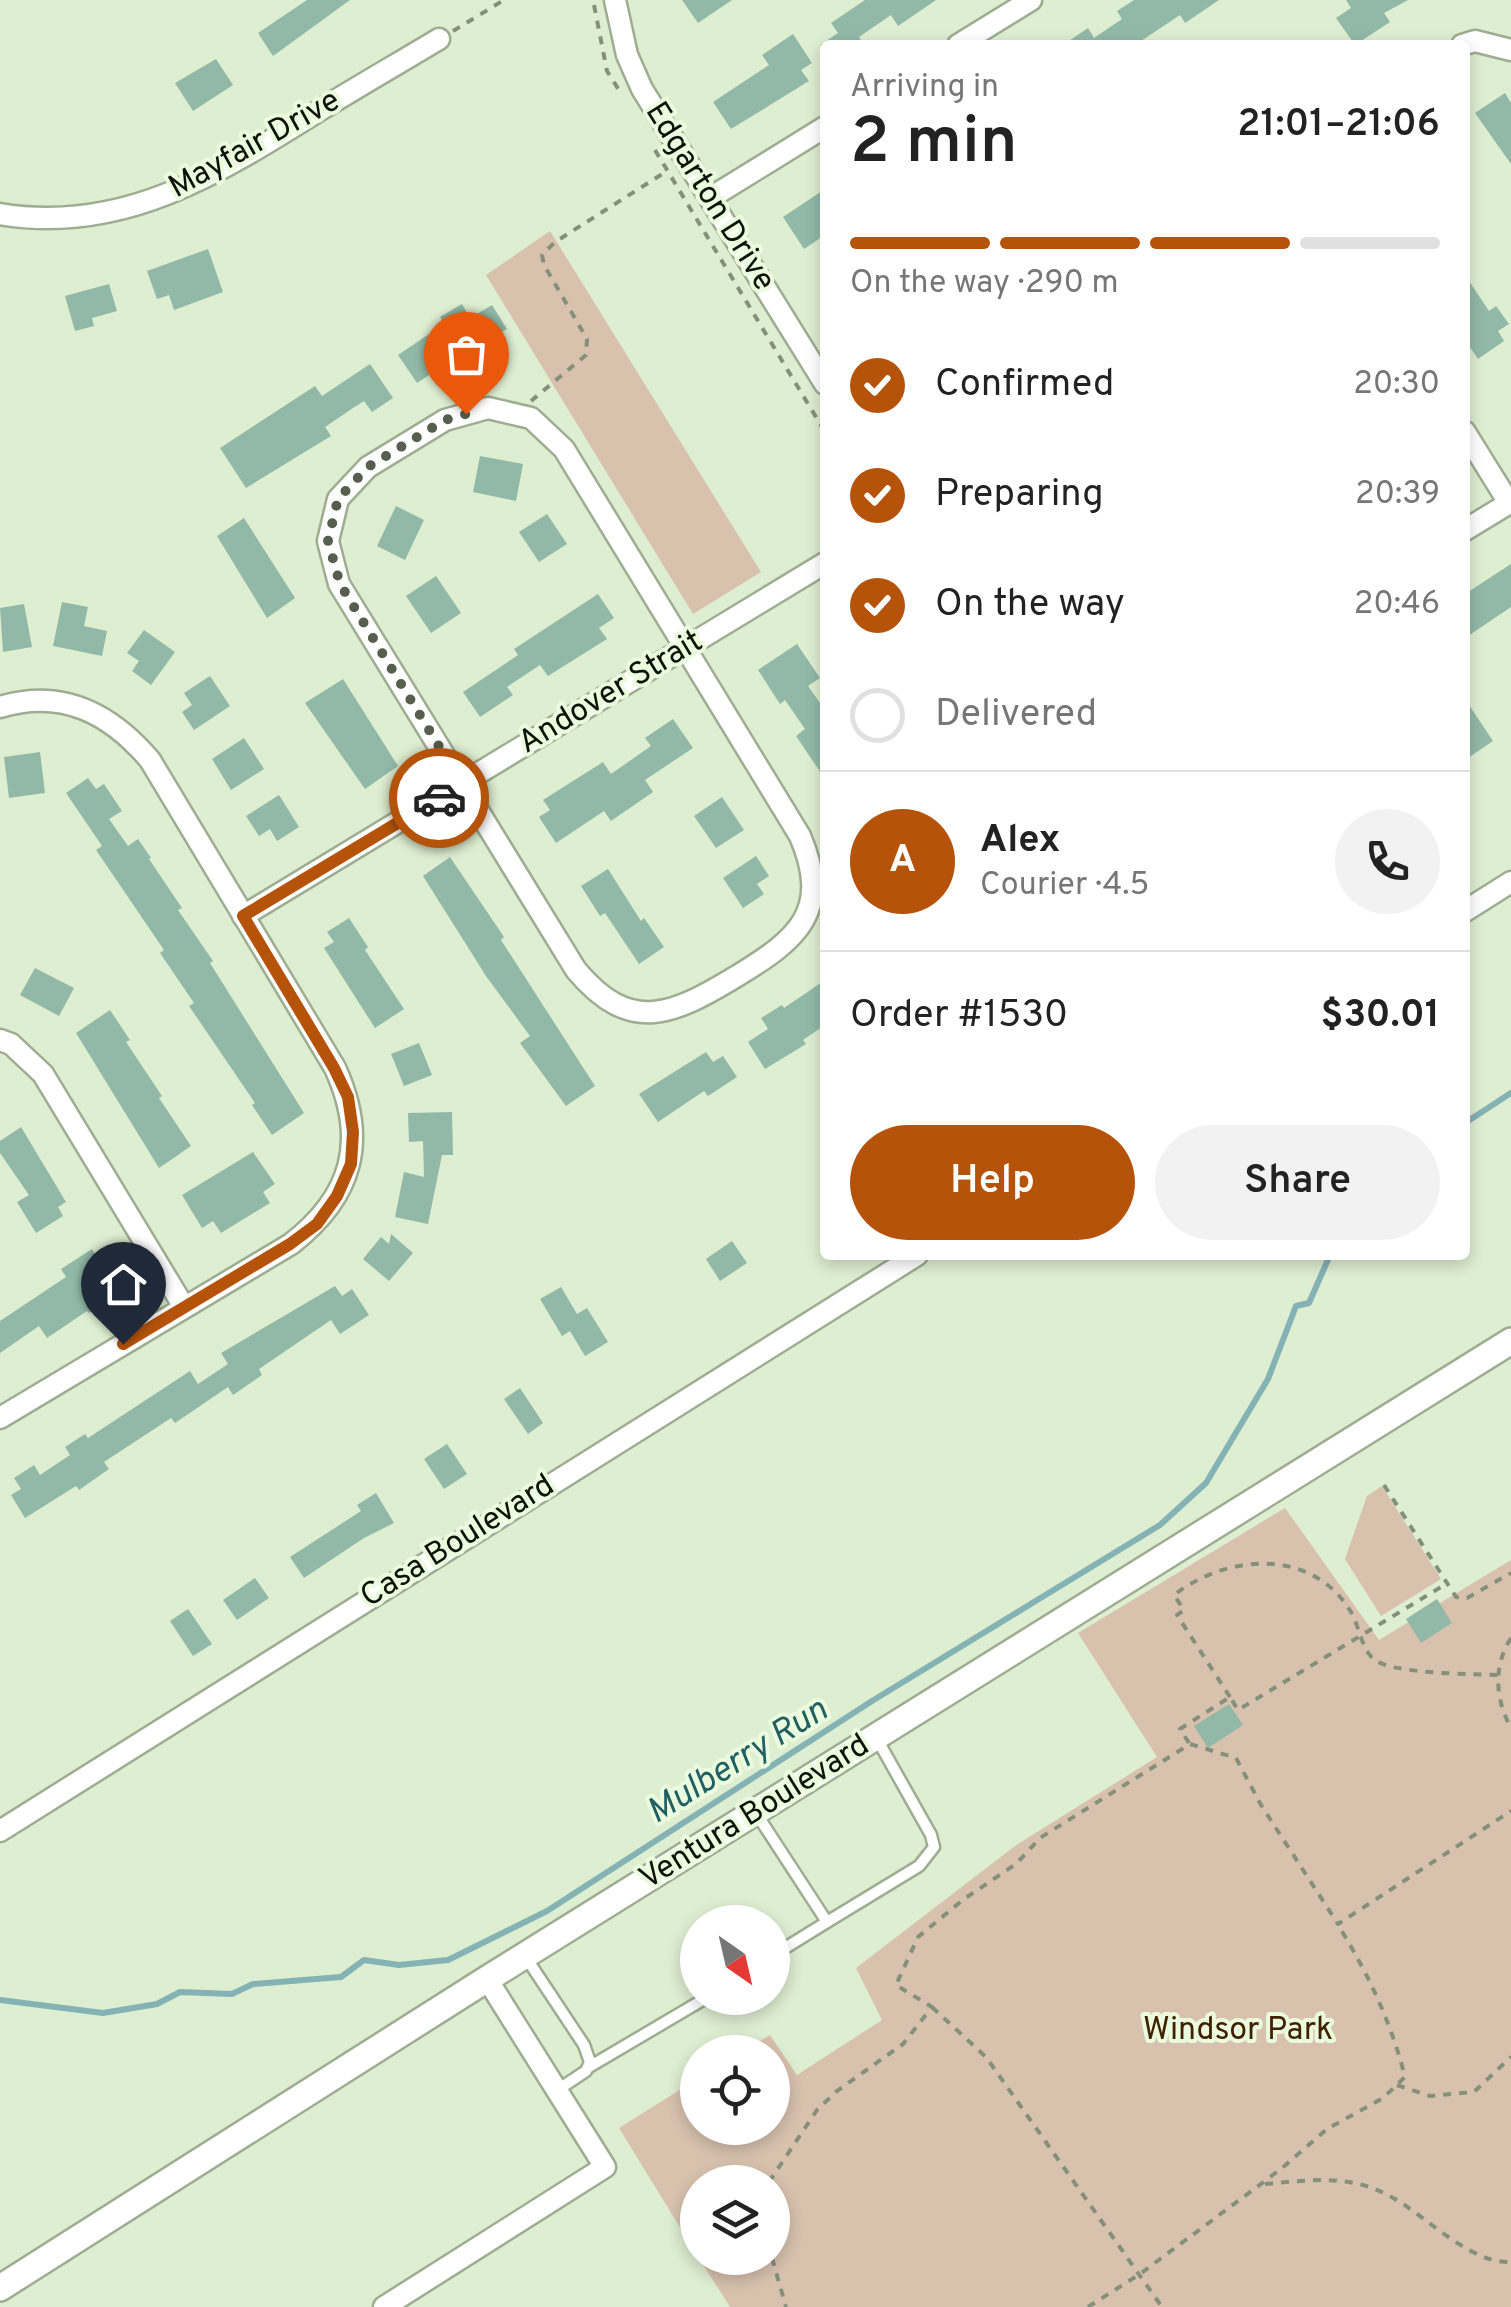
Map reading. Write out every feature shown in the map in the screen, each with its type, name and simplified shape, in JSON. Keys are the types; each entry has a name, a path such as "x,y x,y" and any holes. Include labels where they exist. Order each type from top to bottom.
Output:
{"street":[{"name":"Edgarton Drive","path":"615,0 627,55 642,89 820,376"},
{"path":"966,40 1031,0"},
{"name":"Mayfair Drive","path":"0,214 54,218 94,215 177,192 224,169 439,39"},
{"path":"1470,43 1511,50"},
{"path":"710,198 820,130"},
{"path":"488,408 518,415 531,418 564,449 810,858 812,900 806,920 792,938 691,1004 672,1010 628,1010 608,1001 576,970 340,584 328,541 338,499 368,467 445,420 488,408"},
{"path":"1470,440 1510,503 1470,527"},
{"name":"Andover Strait","path":"243,916 820,566"},
{"path":"0,707 36,699 101,714 128,734 150,760 334,1068 348,1097 353,1132 351,1164 337,1196 317,1224 0,1418"},
{"path":"1470,908 1511,882"},
{"path":"0,1040 11,1044 43,1074 184,1307"},
{"name":"Casa Boulevard","path":"0,1831 909,1260"},
{"name":"Ventura Boulevard","path":"0,2288 487,1978 1511,1340"},
{"path":"384,2307 605,2167 487,1978"}],"lane":[{"path":"790,1945 919,1866 934,1847 876,1738"},
{"path":"755,1812 826,1922"},
{"path":"524,1955 584,2045 589,2068"},
{"path":"556,2091 680,2014"}],"path":[{"path":"439,39 504,0"},
{"path":"518,415 543,388 586,355 587,339 544,265 542,254 667,171"},
{"path":"1384,1485 1456,1596 1466,1598 1511,1574"},
{"path":"1446,1584 1360,1633 1238,1710 1176,1615 1184,1610 1174,1595 1194,1580 1242,1564 1271,1562 1300,1571 1342,1600 1360,1633 1374,1660 1387,1665 1498,1675"},
{"path":"1511,1638 1501,1657 1498,1675 1500,1704 1511,1728"},
{"path":"1088,2307 1140,2274 1327,2128 1382,2098 1405,2077 1362,1963 1261,1806 1236,1758 1190,1744 1180,1729 1230,1697"},
{"path":"1162,2307 986,2058 932,2007 896,1985 918,1937 964,1899 1016,1864 1040,1838 1190,1744"},
{"path":"1338,1924 1511,1811"},
{"path":"780,2165 817,2110 903,2044 932,2007"},
{"path":"1396,2085 1430,2096 1474,2092 1511,2058"},
{"path":"1260,2184 1338,2178 1393,2198 1451,2240 1500,2263 1511,2262"},
{"path":"777,2275 786,2307"}],"green space":[{"path":"550,231 761,572 693,614 486,275"},
{"path":"1382,1486 1441,1579 1381,1616 1345,1559 1367,1496"},
{"name":"Windsor Park","path":"1285,1508 1379,1640 1511,1560 1511,2307 730,2307 710,2275 790,2275 790,2165 680,2165 680,2227 619,2128 680,2090 680,2145 790,2145 790,2065 797,2075 882,2020 856,1968 1015,1846 1157,1757 1078,1633"}],"building":[{"path":"307,0 350,0 273,56 258,33"},
{"path":"682,0 732,0 698,23"},
{"path":"865,0 936,0 898,26 891,15 859,37 861,40 828,40 838,33 831,23"},
{"path":"1134,0 1219,0 1185,23 1180,15 1142,40 1070,40 1088,28 1094,38 1122,19 1117,11"},
{"path":"1346,0 1408,0 1384,13 1390,22 1363,40 1351,40 1336,18 1351,8"},
{"path":"793,34 812,63 801,70 809,81 731,129 713,102 769,65 762,55"},
{"path":"216,59 233,85 193,111 175,83"},
{"path":"1505,93 1511,103 1511,164 1475,113"},
{"path":"820,192 820,238 804,249 783,217"},
{"path":"208,249 223,292 174,310 169,295 157,299 147,271"},
{"path":"1470,282 1489,311 1496,306 1509,324 1498,331 1504,341 1478,359 1470,347"},
{"path":"109,284 117,311 92,318 94,326 75,331 65,296"},
{"path":"462,304 470,318 492,305 507,329 417,383 398,355 444,324 440,317"},
{"path":"370,364 393,398 372,412 364,401 325,427 331,436 246,488 220,448 315,386 322,396"},
{"path":"480,456 523,464 516,501 473,492"},
{"path":"396,506 424,520 405,560 377,546"},
{"path":"547,514 567,544 539,562 519,532"},
{"path":"244,518 295,598 267,618 217,536"},
{"path":"1511,564 1511,607 1470,635 1470,591"},
{"path":"436,576 461,613 431,633 406,596"},
{"path":"598,594 614,618 599,628 607,639 548,676 540,665 507,687 513,695 480,717 463,692 518,655 514,649"},
{"path":"62,602 88,607 84,626 107,631 102,656 53,646"},
{"path":"24,604 32,647 3,652 0,608"},
{"path":"144,630 175,652 151,685 132,671 139,661 127,653"},
{"path":"797,644 820,678 808,686 820,703 820,772 796,736 805,729 785,700 780,704 758,670"},
{"path":"210,676 230,706 194,730 182,712 192,705 184,693"},
{"path":"343,679 398,766 365,789 305,703"},
{"path":"1470,706 1493,741 1470,757"},
{"path":"673,719 693,748 645,780 653,792 611,821 604,811 556,843 539,817 550,810 543,800 603,762 611,774 651,746 645,738"},
{"path":"244,738 264,769 231,790 212,759"},
{"path":"40,752 45,793 9,798 4,757"},
{"path":"88,778 96,789 104,784 122,811 109,819 128,846 138,839 151,858 182,908 178,910 304,1113 272,1135 252,1105 255,1103 189,1006 194,1003 160,953 164,950 96,850 102,846 66,793"},
{"path":"279,795 299,827 277,841 270,829 259,836 246,816"},
{"path":"722,797 744,830 716,848 694,816"},
{"path":"756,856 769,876 757,884 764,894 743,908 723,878"},
{"path":"450,857 595,1086 566,1106 520,1043 530,1036 486,976 423,876"},
{"path":"608,869 641,921 644,918 664,947 639,964 605,913 600,916 581,886"},
{"path":"349,918 404,1009 375,1028 324,948 334,942 327,932"},
{"path":"35,968 74,988 59,1016 20,995"},
{"path":"820,983 820,1028 803,1040 806,1044 765,1069 748,1042 768,1029 761,1018 782,1005 784,1008"},
{"path":"110,1010 191,1146 159,1168 76,1033"},
{"path":"419,1043 432,1075 404,1086 391,1054"},
{"path":"706,1052 713,1062 723,1056 737,1077 708,1096 704,1091 658,1122 639,1094"},
{"path":"452,1112 453,1155 442,1155 428,1224 395,1217 404,1172 424,1177 423,1141 409,1142 408,1113"},
{"path":"21,1127 66,1202 58,1207 63,1216 36,1233 17,1202 29,1195 0,1153 0,1141"},
{"path":"253,1152 275,1184 263,1192 270,1203 221,1233 213,1221 202,1228 182,1195"},
{"path":"391,1234 413,1253 389,1281 363,1259 381,1237 389,1244"},
{"path":"732,1241 747,1263 720,1281 706,1259"},
{"path":"92,1249 112,1281 100,1289 107,1302 47,1338 39,1326 0,1353 0,1321 66,1277 61,1269"},
{"path":"335,1286 342,1296 352,1289 369,1315 340,1334 331,1320 259,1369 262,1375 233,1395 228,1387 175,1423 171,1418 104,1462 109,1469 79,1490 76,1486 25,1518 11,1495 21,1489 14,1478 34,1465 40,1475 70,1455 65,1447 85,1434 88,1438 190,1371 198,1384 228,1364 221,1353"},
{"path":"561,1287 577,1314 587,1308 608,1342 585,1356 570,1331 562,1336 540,1299"},
{"path":"520,1388 543,1423 528,1434 504,1399"},
{"path":"447,1444 467,1474 444,1489 424,1459"},
{"path":"376,1493 394,1523 304,1578 290,1557 361,1511 357,1505"},
{"path":"255,1578 269,1598 237,1620 223,1600"},
{"path":"1437,1599 1452,1623 1421,1643 1406,1619"},
{"path":"188,1609 212,1644 193,1656 170,1621"},
{"path":"1229,1704 1243,1725 1208,1748 1194,1726"}],"waterway":[{"name":"Mulberry Run","path":"1470,1120 1511,1093"},
{"name":"Mulberry Run","path":"0,2000 103,2013 157,2004 180,1992 232,1994 253,1984 341,1977 364,1960 399,1965 448,1960 547,1911 872,1701 1160,1525 1206,1483 1268,1379 1296,1306 1309,1303 1328,1260"}],"way so far":[{"path":"439,798 462,784 340,584 328,541 338,499 368,467 445,420 466,414"}],"route":[{"path":"123,1344 290,1244 317,1224 337,1196 351,1164 353,1132 348,1097 243,916 439,798"}]}
